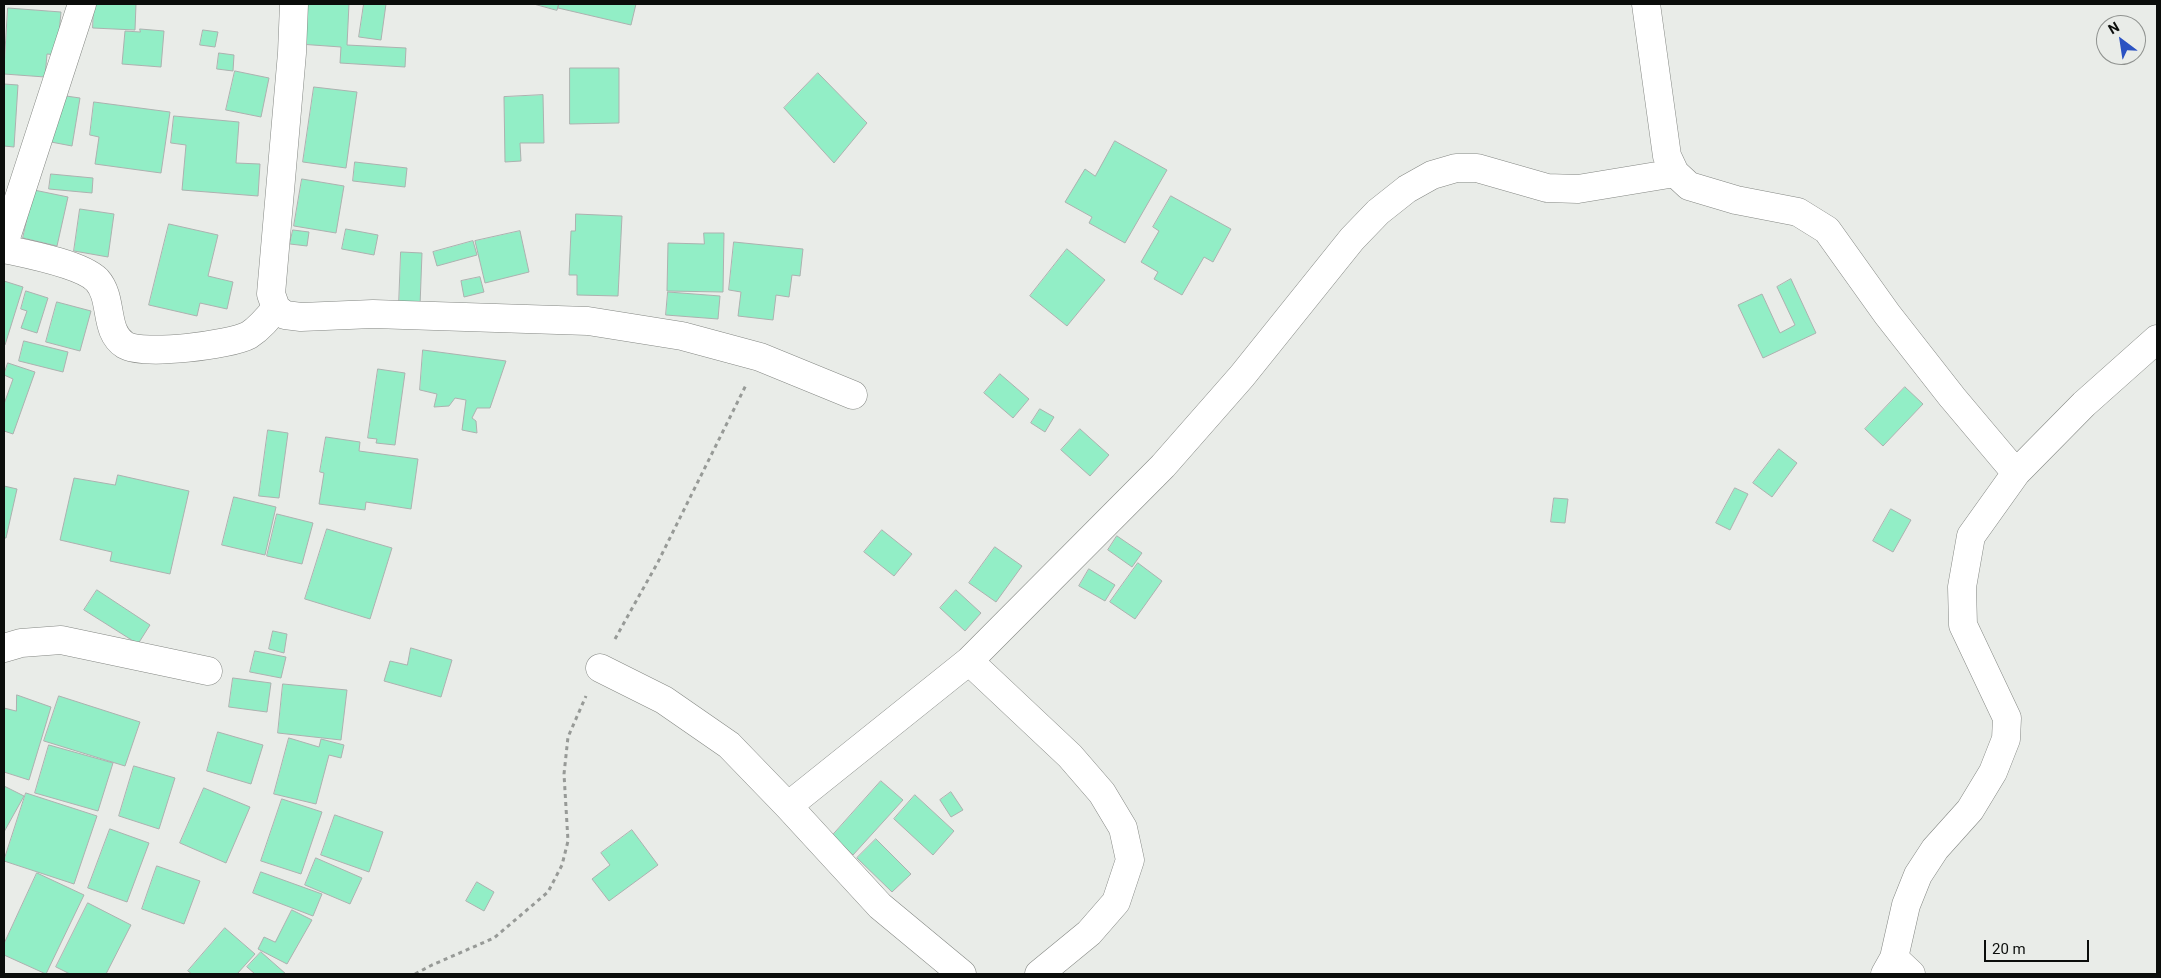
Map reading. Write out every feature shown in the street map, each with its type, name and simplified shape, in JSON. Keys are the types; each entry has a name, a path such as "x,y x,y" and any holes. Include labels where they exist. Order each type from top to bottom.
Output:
{"street":[{"path":"4,244 82,4"},
{"path":"294,4 292,53 271,294 276,308 285,315 302,317 373,314 588,321 682,336 760,357 853,395"},
{"path":"1646,4 1667,156 1675,173 1689,186 1736,200 1798,212 1828,230 1887,314 1952,397 2016,473"},
{"path":"788,806 969,661 1162,466 1242,376 1352,240 1378,212 1407,189 1432,175 1456,168 1477,168 1514,180 1555,188 1578,189 1675,173"},
{"path":"4,249 44,258 82,270 97,281 107,298 111,324 118,339 128,346 142,348 198,347 226,344 249,335 266,322 276,308"},
{"path":"1897,969 1906,905 1918,875 1935,849 1970,810 1993,772 2006,739 2007,718 1963,625 1962,587 1972,536 2016,473 2084,404 2157,339"},
{"path":"4,648 21,643 61,640 208,671"},
{"path":"969,661 1070,756 1102,793 1123,828 1130,860 1116,902 1089,933 1038,974"},
{"path":"600,668 664,700 729,745 880,906 962,974"}],"building":[{"path":"94,4 136,4 135,30 93,28"},
{"path":"301,4 349,4 347,45 406,48 405,67 340,63 341,47 299,44"},
{"path":"364,4 386,4 381,40 359,37"},
{"path":"534,4 559,4 557,10"},
{"path":"559,4 636,4 631,25 558,8"},
{"path":"8,8 61,12 57,55 47,54 45,77 4,74"},
{"path":"140,29 164,31 161,67 122,64 125,31 140,32"},
{"path":"203,30 218,32 215,47 200,45"},
{"path":"219,53 234,55 233,71 217,69"},
{"path":"570,68 619,68 619,123 570,124"},
{"path":"235,71 269,78 261,117 226,110"},
{"path":"818,73 867,123 834,163 784,108"},
{"path":"4,84 18,85 14,147 4,146"},
{"path":"314,87 357,92 346,168 303,162"},
{"path":"59,95 80,98 72,146 51,142"},
{"path":"543,95 544,143 520,143 521,161 505,162 504,97"},
{"path":"94,102 170,112 161,173 95,164 99,137 90,135"},
{"path":"174,116 239,122 236,163 260,164 258,196 182,190 186,145 171,143"},
{"path":"1115,141 1167,170 1125,243 1089,223 1092,217 1065,202 1085,169 1095,176"},
{"path":"355,162 407,168 405,187 353,181"},
{"path":"51,174 93,178 92,193 49,189"},
{"path":"302,179 344,186 336,233 294,226"},
{"path":"34,190 68,197 57,246 23,238"},
{"path":"1171,196 1231,229 1213,262 1204,257 1182,295 1154,279 1158,272 1141,262 1159,231 1153,227"},
{"path":"80,209 114,214 108,257 74,251"},
{"path":"576,214 622,216 618,296 577,295 577,275 569,275 571,231 575,231"},
{"path":"169,224 218,235 208,276 233,282 227,309 200,303 197,316 149,305"},
{"path":"346,229 378,235 374,255 342,249"},
{"path":"293,230 309,232 307,246 290,244"},
{"path":"520,231 529,272 485,283 475,241"},
{"path":"704,233 724,233 723,292 667,291 668,243 704,244"},
{"path":"473,241 477,255 437,266 433,252"},
{"path":"734,242 803,249 800,276 792,275 789,297 776,295 773,320 738,316 741,292 729,290"},
{"path":"1067,249 1105,280 1067,326 1030,296"},
{"path":"401,252 422,253 420,306 399,305"},
{"path":"480,277 484,292 464,297 461,281"},
{"path":"1791,279 1816,333 1763,358 1738,305 1762,294 1780,333 1795,325 1777,287"},
{"path":"4,281 23,287 5,345 4,344"},
{"path":"26,291 48,298 37,333 21,328 27,311 21,309"},
{"path":"668,292 720,296 718,319 666,315"},
{"path":"57,302 91,311 80,351 46,342"},
{"path":"24,341 68,352 63,372 19,361"},
{"path":"423,350 506,361 490,408 477,408 472,418 476,421 477,433 462,430 466,400 455,398 449,406 434,407 437,394 420,390"},
{"path":"8,363 35,372 13,434 4,431 4,404 13,379 4,375"},
{"path":"378,369 405,373 395,445 376,443 377,439 368,438"},
{"path":"1000,374 1029,399 1013,418 984,393"},
{"path":"1905,387 1923,404 1883,446 1865,429"},
{"path":"1040,409 1054,417 1045,432 1031,423"},
{"path":"1080,429 1109,455 1090,476 1061,450"},
{"path":"268,430 288,433 279,498 259,496"},
{"path":"326,437 360,442 359,451 418,459 411,509 366,502 365,510 319,504 324,473 320,472"},
{"path":"1779,449 1797,463 1772,497 1753,483"},
{"path":"118,475 189,491 170,574 110,561 112,552 60,540 74,478 115,485"},
{"path":"4,486 17,489 6,538 4,538"},
{"path":"1735,488 1748,494 1730,530 1716,523"},
{"path":"234,497 276,507 265,555 222,545"},
{"path":"1554,498 1568,499 1565,523 1551,522"},
{"path":"1891,509 1911,520 1893,552 1873,541"},
{"path":"277,514 313,523 302,564 267,556"},
{"path":"327,529 392,548 370,619 305,599"},
{"path":"882,530 912,554 894,576 864,552"},
{"path":"1117,536 1142,553 1132,567 1108,550"},
{"path":"995,547 1022,566 996,602 969,583"},
{"path":"1138,563 1162,581 1135,619 1110,602"},
{"path":"1089,569 1115,585 1105,601 1079,586"},
{"path":"97,590 150,625 138,644 84,610"},
{"path":"956,590 981,613 965,631 940,608"},
{"path":"273,631 287,634 284,653 269,649"},
{"path":"411,648 452,660 441,697 384,681 390,661 407,665"},
{"path":"255,651 286,657 281,678 250,672"},
{"path":"233,678 271,683 267,712 229,707"},
{"path":"283,684 347,690 341,740 278,733"},
{"path":"17,695 51,707 29,780 4,772 4,708 16,711"},
{"path":"59,696 140,722 125,766 44,741"},
{"path":"218,732 263,745 251,784 207,771"},
{"path":"289,738 319,747 321,739 344,745 341,758 329,755 316,804 274,794"},
{"path":"49,745 113,763 98,811 35,793"},
{"path":"134,766 175,778 159,829 119,816"},
{"path":"881,781 903,800 853,855 832,836"},
{"path":"4,786 24,796 4,832"},
{"path":"204,788 250,807 226,863 180,843"},
{"path":"951,792 963,810 951,817 940,800"},
{"path":"26,793 97,816 74,884 4,861"},
{"path":"915,795 954,831 933,855 894,819"},
{"path":"282,799 322,812 301,874 261,861"},
{"path":"335,815 383,832 369,872 321,855"},
{"path":"110,829 149,843 127,902 88,888"},
{"path":"632,830 658,865 609,901 592,879 610,865 601,853"},
{"path":"876,839 911,874 892,892 857,858"},
{"path":"316,858 362,878 350,904 305,885"},
{"path":"157,866 200,881 184,924 142,909"},
{"path":"261,872 322,894 313,916 253,893"},
{"path":"37,873 84,895 46,974 4,955 4,944"},
{"path":"477,882 494,892 484,911 466,901"},
{"path":"88,903 131,925 106,974 70,974 56,967"},
{"path":"292,910 312,920 287,964 258,949 264,937 275,942"},
{"path":"225,928 255,954 237,974 192,974 188,971"},
{"path":"261,952 286,974 255,974 247,967"}]}
